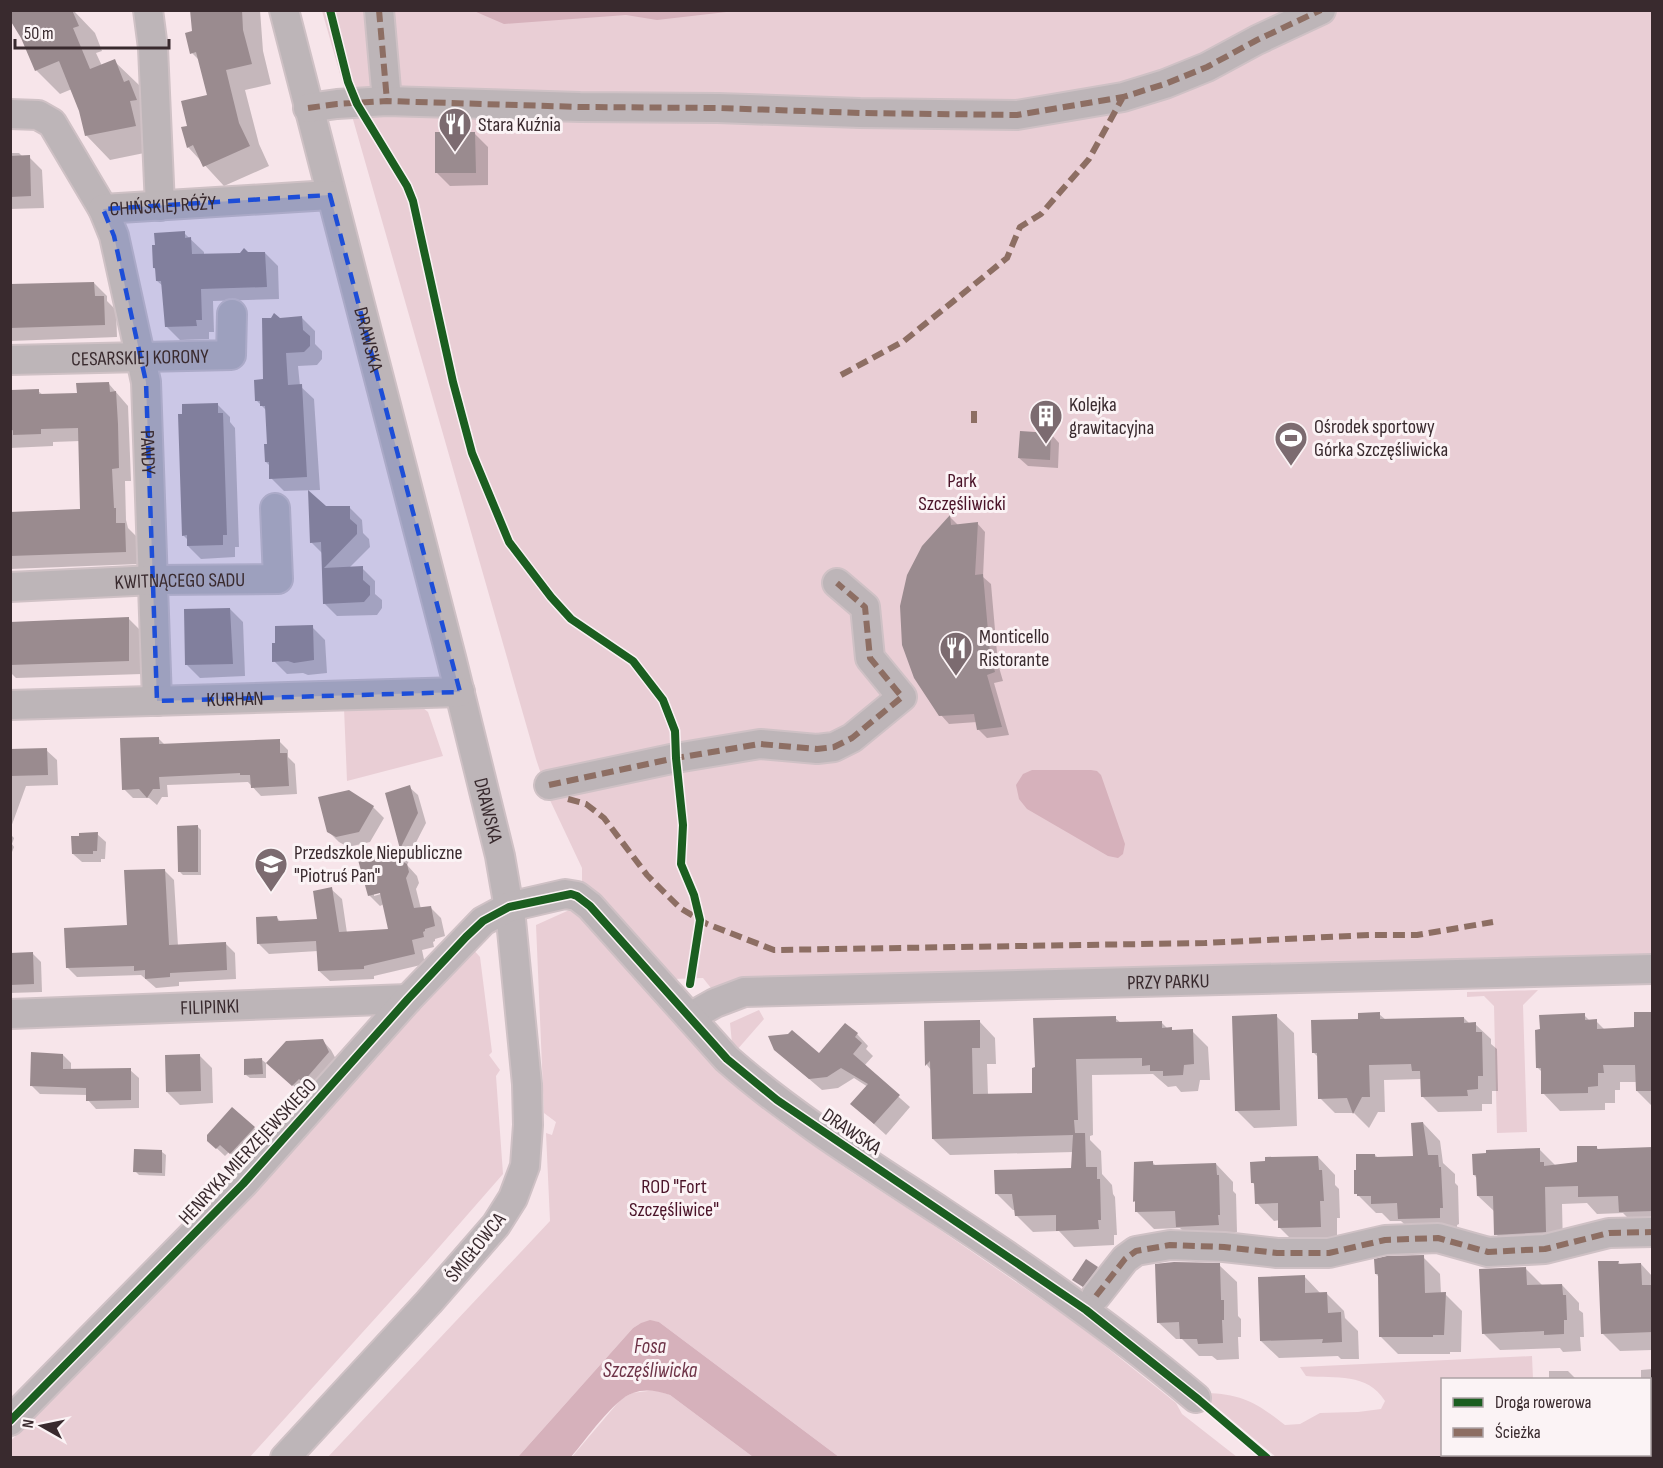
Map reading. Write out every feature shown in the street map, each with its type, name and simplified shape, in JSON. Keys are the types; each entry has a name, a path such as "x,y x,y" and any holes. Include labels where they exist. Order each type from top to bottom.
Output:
{"street":[{"path":"148,10 153,48 160,206"},
{"name":"DRAWSKA","path":"284,10 460,692 500,856 509,907 565,894 578,896 590,906 727,1059 777,1100 1086,1310 1196,1398"},
{"path":"379,10 387,101"},
{"path":"308,108 387,101 1017,115 1123,97 1166,84 1207,67 1321,10"},
{"name":"CHIŃSKIEJ RÓŻY","path":"10,114 38,115 52,123 103,209 330,195"},
{"name":"PANDY","path":"103,209 114,236 146,382 158,701"},
{"name":"CESARSKIEJ KORONY","path":"10,360 231,355 232,314"},
{"name":"KWITNĄCEGO SADU","path":"10,587 154,580 278,579 275,508"},
{"path":"549,785 676,758 760,744 817,749 834,747 852,738 902,697 870,658 865,607 837,583"},
{"name":"KURHAN","path":"10,705 460,692"},
{"name":"HENRYKA MIERZEJEWSKIEGO","path":"10,1422 243,1184 408,999 483,921 509,907"},
{"name":"ŚMIGŁOWCA","path":"285,1458 429,1302 496,1225 520,1182 527,1147 527,1084 509,907"},
{"name":"PRZY PARKU","path":"690,1017 715,1003 744,992 1653,969"},
{"name":"FILIPINKI","path":"10,1014 408,999"},
{"path":"1096,1296 1125,1259 1136,1251 1170,1245 1224,1247 1277,1253 1329,1253 1385,1240 1438,1238 1488,1252 1545,1249 1609,1233 1653,1232"}],"highlighted area":[{"path":"330,195 460,692 157,701 146,382 114,236 103,209"}],"green space":[{"name":"Park Szczęśliwicki","path":"322,11 1652,11 1652,958 1639,959 1634,954 1620,954 1616,959 1586,957 1586,955 1571,956 1569,961 1531,961 1529,957 1501,958 715,993 703,978 673,979 595,892 582,883 582,868 549,798"},
{"path":"344,708 423,708 428,712 443,756 347,781"},
{"name":"ROD \"Fort Szczęśliwice\"","path":"576,907 728,1080 784,1125 1080,1326 1176,1403 1182,1414 1237,1457 839,1457 659,1322 652,1321 633,1328 518,1457 327,1458 550,1221 546,1133 552,1135 556,1122 544,1113 536,925"},
{"path":"471,947 480,957 492,1052 489,1055 500,1070 496,1076 503,1174 427,1261 250,1457 11,1457 10,1442"},
{"path":"1538,990 1523,1005 1527,1132 1497,1133 1494,1006 1484,996 1467,997 1467,992"},
{"path":"759,1010 764,1019 736,1051 732,1043 730,1023"},
{"path":"1532,1356 1533,1378 1441,1378 1441,1456 1496,1456 1495,1457 1276,1457 1203,1396 1206,1393 1230,1395 1248,1401 1285,1425 1300,1424 1320,1413 1381,1409 1385,1401 1378,1392 1360,1381 1306,1376 1300,1367"},
{"path":"656,1390 670,1395 753,1457 571,1458 621,1399 632,1393"}],"water":[{"path":"474,11 735,11 657,20 626,15 504,24"},
{"path":"1032,770 1097,771 1101,775 1125,844 1123,854 1118,858 1108,856 1027,809 1019,799 1016,785 1023,774"},
{"name":"Fosa Szczęśliwicka","path":"650,1320 659,1322 839,1457 753,1457 670,1395 647,1390 633,1393 618,1403 571,1457 518,1457 633,1328"}],"building":[{"path":"10,10 72,10 79,26 73,28 90,69 115,59 124,82 129,80 137,100 130,101 136,126 85,136 79,111 59,61 35,71 21,38 10,20"},
{"path":"190,10 242,10 243,30 252,64 226,70 239,123 250,146 203,167 193,145 187,148 181,127 187,126 181,101 207,95 196,52 190,54 185,33 192,31"},
{"name":"Stara Kuźnia","path":"435,132 475,132 476,173 435,173"},
{"path":"30,155 31,196 10,197 10,156"},
{"path":"185,231 185,238 191,237 192,254 240,253 244,248 248,252 265,252 267,287 201,289 202,320 196,320 197,326 165,327 161,281 156,281 155,268 153,268 154,233"},
{"path":"94,282 95,296 104,296 105,325 10,328 10,284"},
{"path":"274,313 280,318 302,316 303,330 310,336 310,346 304,352 286,353 288,385 302,384 307,477 269,479 269,462 265,462 264,444 267,444 265,406 260,406 260,401 255,401 254,380 263,379 262,318 271,318"},
{"path":"109,382 110,392 116,391 118,424 119,468 112,469 114,508 116,508 116,523 125,523 126,552 10,556 10,512 80,509 78,428 41,429 41,434 13,435 13,430 10,431 11,390 39,389 39,394 77,393 76,383"},
{"path":"218,403 218,413 223,413 227,535 223,535 223,545 187,546 187,535 182,536 178,414 182,414 182,404"},
{"name":"Kolejka grawitacyjna","path":"1020,431 1051,433 1050,460 1018,458"},
{"path":"308,490 326,506 350,506 350,519 357,525 357,534 324,568 363,566 363,580 370,586 370,595 364,602 323,604 321,542 310,543"},
{"path":"950,515 951,525 978,522 975,575 983,574 990,654 995,672 987,675 1002,727 977,730 974,714 939,716 914,678 902,645 900,606 907,575 922,546"},
{"path":"230,608 233,664 185,665 184,609"},
{"path":"129,617 129,661 10,665 10,622"},
{"path":"313,625 314,660 294,663 272,662 275,626"},
{"path":"159,737 159,744 280,739 280,753 287,753 289,786 251,788 250,775 240,775 240,773 159,777 160,789 153,789 147,798 139,789 122,790 120,738"},
{"path":"47,748 48,775 10,776 10,749"},
{"path":"410,785 418,813 400,849 385,793"},
{"path":"349,790 374,806 359,832 336,837 327,832 318,797"},
{"path":"198,825 198,872 178,872 177,826"},
{"path":"98,832 97,851 93,851 93,854 72,854 71,836"},
{"path":"400,849 395,858 407,864 409,872 406,878 414,908 431,906 435,926 425,929 424,937 412,940 415,954 364,966 364,969 318,971 316,941 257,944 256,917 277,916 278,921 317,919 313,891 332,887 339,932 388,929 380,893 368,896 358,860"},
{"path":"165,869 169,945 226,942 227,970 170,973 170,977 145,979 145,970 134,971 134,966 66,968 64,928 127,925 124,870"},
{"path":"33,952 34,984 10,985 10,953"},
{"path":"1380,1012 1380,1019 1464,1017 1464,1023 1476,1022 1476,1032 1482,1032 1483,1076 1478,1076 1478,1089 1467,1090 1468,1096 1421,1097 1420,1071 1412,1071 1411,1064 1369,1065 1370,1097 1362,1097 1353,1114 1347,1098 1318,1099 1317,1053 1312,1053 1311,1020 1358,1019 1358,1013"},
{"path":"1634,1012 1653,1012 1653,1091 1636,1091 1635,1065 1603,1065 1604,1073 1598,1073 1598,1086 1588,1087 1588,1093 1541,1094 1541,1068 1536,1068 1535,1030 1540,1029 1539,1015 1585,1013 1585,1020 1597,1019 1597,1029 1634,1027"},
{"path":"1277,1014 1280,1110 1235,1111 1232,1016"},
{"path":"1116,1016 1116,1022 1162,1021 1162,1028 1193,1029 1194,1064 1184,1065 1183,1075 1163,1076 1163,1071 1150,1071 1150,1065 1142,1066 1142,1058 1076,1059 1078,1120 1074,1120 1075,1133 1085,1133 1086,1167 1097,1167 1097,1179 1100,1179 1101,1220 1098,1220 1099,1229 1056,1231 1056,1215 1015,1216 1012,1194 995,1194 994,1170 1071,1168 1073,1135 932,1139 930,1061 925,1066 924,1021 980,1020 980,1048 972,1048 973,1094 1032,1093 1032,1068 1035,1067 1033,1018"},
{"path":"845,1023 858,1033 855,1037 862,1043 853,1054 900,1095 874,1124 850,1104 868,1084 841,1068 827,1077 809,1079 774,1050 768,1036 788,1034 792,1030 819,1053"},
{"path":"323,1039 329,1052 303,1082 299,1079 292,1086 266,1063 286,1041"},
{"path":"31,1052 63,1054 63,1069 131,1068 131,1100 86,1101 86,1088 30,1086"},
{"path":"200,1054 201,1091 166,1092 165,1055"},
{"path":"262,1058 263,1074 244,1075 244,1059"},
{"path":"232,1107 255,1127 230,1154 220,1145 216,1149 207,1141 207,1135"},
{"path":"1423,1122 1428,1155 1438,1155 1439,1167 1441,1167 1443,1208 1440,1208 1440,1218 1398,1219 1397,1203 1371,1204 1371,1196 1354,1194 1356,1154 1375,1154 1375,1157 1413,1156 1411,1123"},
{"path":"1577,1146 1597,1146 1597,1149 1653,1147 1653,1211 1619,1212 1618,1196 1578,1197 1578,1186 1545,1187 1546,1232 1494,1235 1493,1196 1477,1196 1472,1154 1486,1153 1486,1150 1540,1148 1540,1162 1544,1162 1544,1166 1577,1162"},
{"path":"134,1149 162,1150 162,1173 133,1172"},
{"path":"1318,1156 1319,1170 1322,1170 1324,1201 1320,1201 1321,1227 1278,1228 1278,1203 1255,1204 1250,1162 1265,1161 1265,1157"},
{"path":"1153,1161 1153,1165 1216,1163 1217,1175 1219,1175 1219,1225 1176,1227 1175,1211 1135,1212 1134,1162"},
{"path":"1424,1255 1425,1293 1446,1292 1444,1335 1379,1337 1378,1274 1375,1274 1374,1259 1387,1256"},
{"path":"1086,1259 1098,1267 1083,1287 1072,1280"},
{"path":"1598,1261 1619,1261 1618,1264 1641,1263 1642,1285 1653,1285 1653,1332 1601,1334"},
{"path":"1220,1263 1221,1300 1224,1300 1223,1343 1198,1344 1197,1339 1180,1339 1179,1322 1157,1323 1155,1264"},
{"path":"1526,1267 1527,1285 1562,1284 1563,1295 1566,1295 1567,1320 1564,1320 1564,1334 1544,1335 1544,1331 1482,1334 1479,1269"},
{"path":"1305,1275 1305,1293 1327,1292 1328,1313 1341,1312 1342,1342 1322,1343 1323,1339 1260,1341 1258,1277"}],"marked path":[{"path":"379,10 387,101"},
{"path":"308,108 387,101 1017,115 1123,97 1165,84 1207,67 1321,10"},
{"path":"841,375 904,341 1007,258 1020,227 1041,214 1089,159 1123,97"},
{"path":"974,407 974,423"},
{"path":"549,785 676,758 760,744 817,749 834,747 852,738 902,697 870,658 865,607 837,583"},
{"path":"568,799 586,804 604,818 647,875 680,908 707,924 774,950 1205,943 1369,935 1417,935 1493,922"},
{"path":"1096,1296 1125,1259 1136,1251 1170,1245 1224,1247 1277,1253 1329,1253 1385,1240 1438,1238 1488,1252 1545,1249 1609,1233 1652,1232"}],"cycle path":[{"path":"330,10 348,82 357,104 407,186 413,201 453,382 472,453 509,542 571,619 633,661 663,700 675,731 683,825 681,864 694,895 700,920 690,984"},
{"path":"10,1421 243,1184 408,999 483,921 509,907 571,894 590,906 727,1059 777,1100 1086,1310 1199,1400 1267,1458"}],"place":[{"name":"Stara Kuźnia","path":"455,153"},
{"name":"Kolejka grawitacyjna","path":"1046,445"},
{"name":"Ośrodek sportowy Górka Szczęśliwicka","path":"1291,467"},
{"name":"Monticello Ristorante","path":"956,677"},
{"name":"Przedszkole Niepubliczne \"Piotruś Pan\"","path":"271,893"}]}
